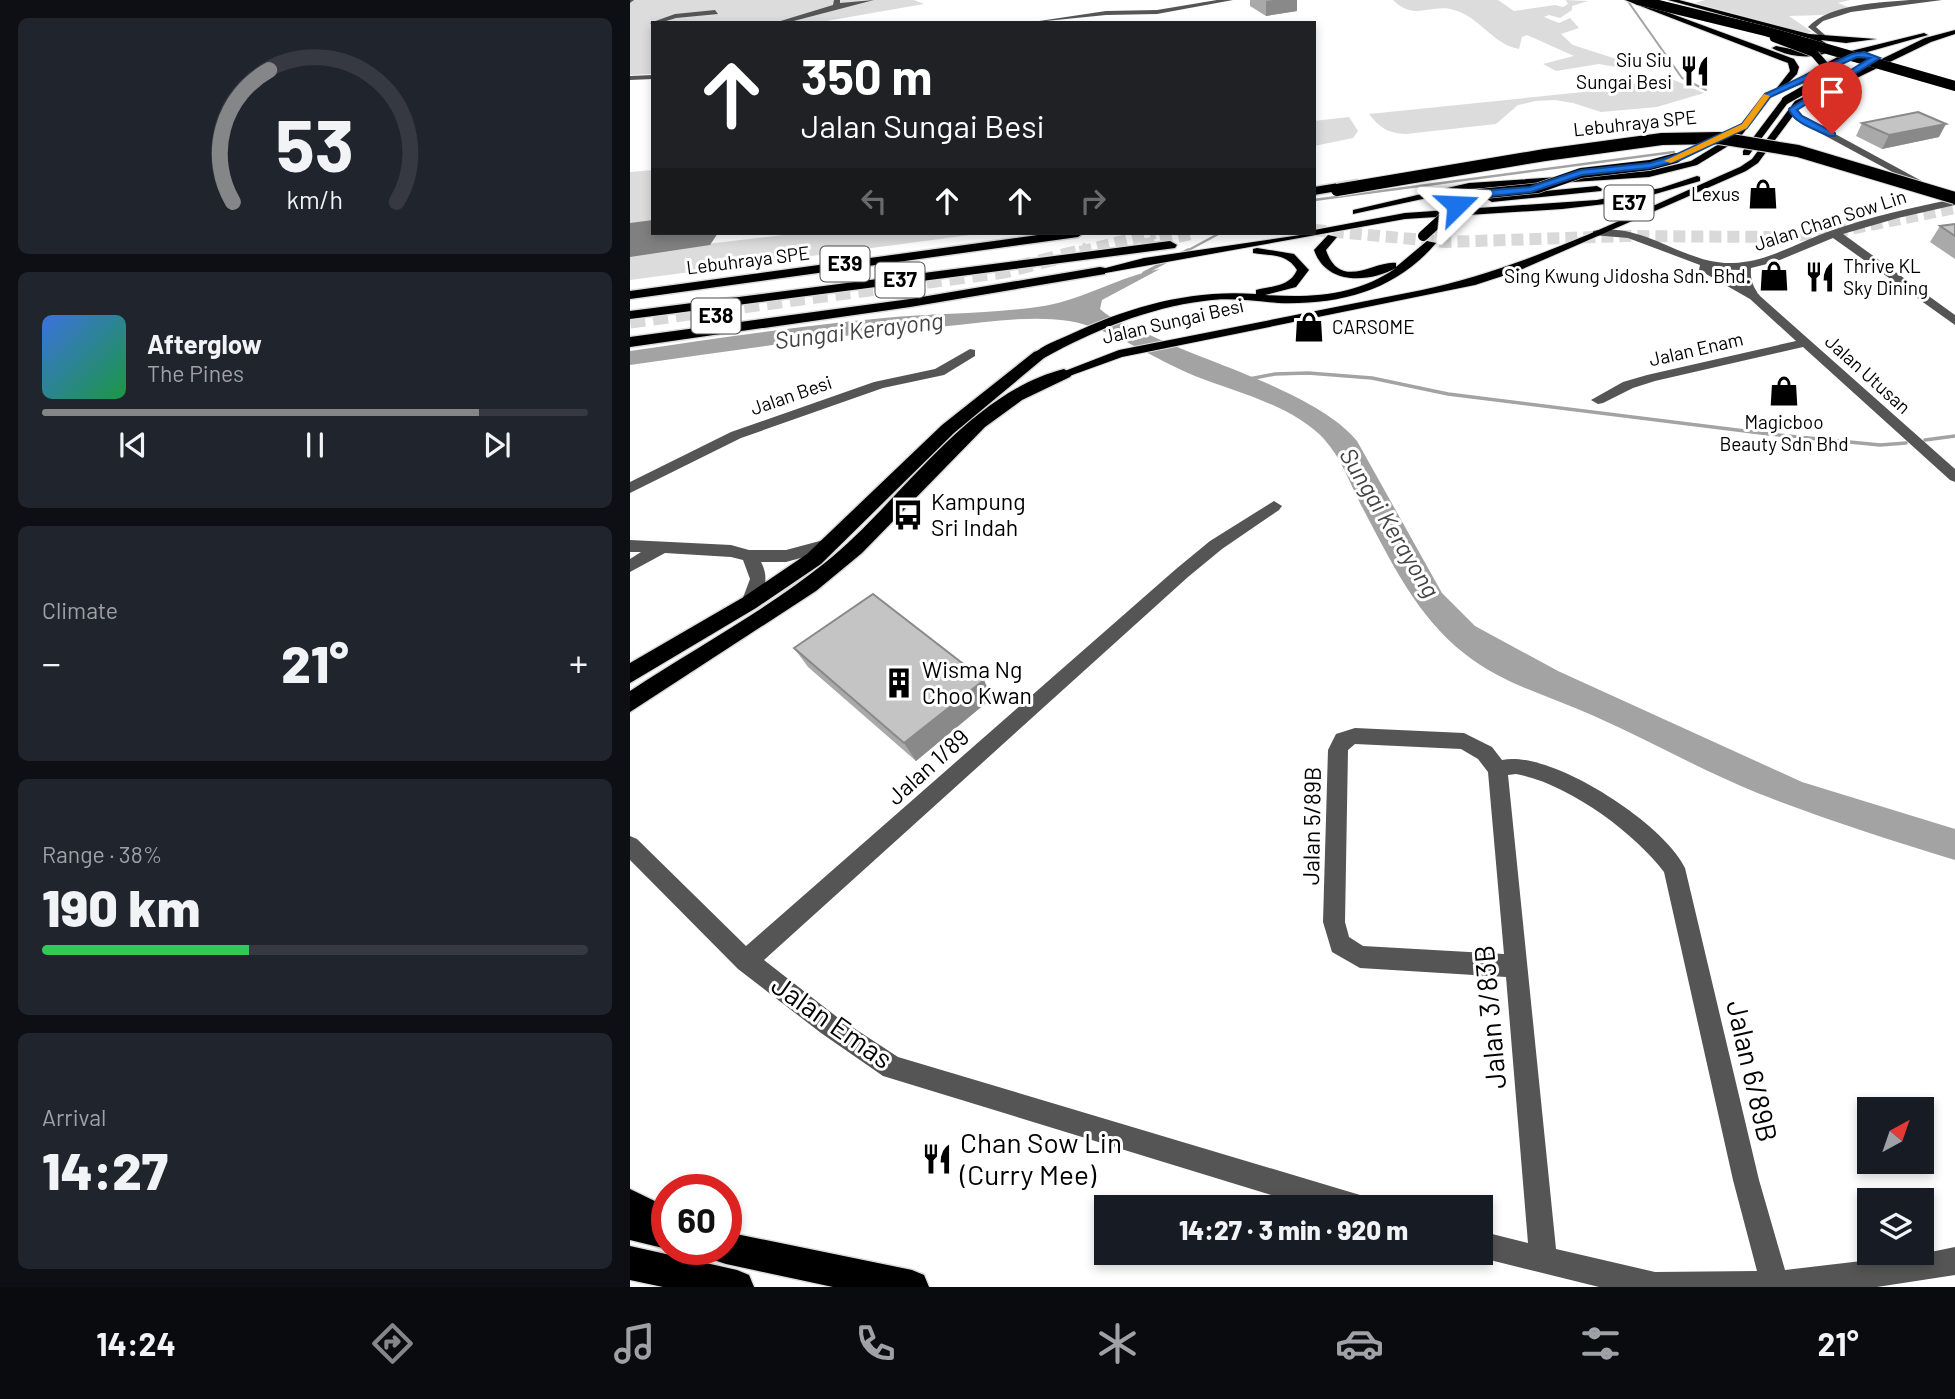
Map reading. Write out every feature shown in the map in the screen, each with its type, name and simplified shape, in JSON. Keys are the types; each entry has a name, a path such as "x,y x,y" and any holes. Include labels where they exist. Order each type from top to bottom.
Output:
{"highway":[{"path":"1641,1 1749,24 1955,84"},
{"path":"1641,1 1765,31 1955,84"},
{"name":"Lebuhraya SPE","path":"1316,192 1545,155 1696,137 1731,139 1798,151 1955,200"},
{"name":"Lebuhraya SPE","path":"630,293 1046,235"},
{"name":"Lebuhraya SPE","path":"630,293 1063,235"},
{"name":"E37","path":"630,315 1170,245"},
{"name":"E37","path":"630,342 910,303 1100,271"},
{"name":"E38","path":"630,327 803,304"},
{"name":"Jalan Sungai Besi","path":"630,674 795,573 831,544 948,429 1039,355"},
{"path":"1017,371 1036,364 1048,365 1053,372 1042,384"},
{"name":"Jalan Sungai Besi","path":"630,703 734,637 825,573 863,541 986,418 1013,399 1064,374"},
{"path":"630,1205 651,1216"},
{"path":"630,1224 651,1229"},
{"path":"742,1251 912,1287"},
{"path":"630,1262 737,1287"}],"main road":[{"path":"1671,0 1831,40 1865,40 1955,29"},
{"path":"1641,1 1665,14 1791,61 1795,67 1794,72 1768,95"},
{"path":"1316,233 1380,219 1603,201 1669,189 1720,170 1743,156 1789,104 1825,77 1827,68 1814,53 1763,35 1641,1"},
{"path":"1665,14 1796,52 1818,54 1828,49 1821,42 1805,35"},
{"name":"E37","path":"1316,222 1469,186 1649,174 1694,163 1726,144 1745,126 1768,95 1850,54 1903,39 1955,29"},
{"name":"E37","path":"1100,271 1211,253 1257,251 1374,227 1548,212 1671,197 1709,186 1755,161 1789,104 1955,29"},
{"path":"1903,39 1872,51 1889,55 1918,45"},
{"path":"1829,86 1877,58 1859,54 1830,66"},
{"path":"1332,237 1320,250 1325,264 1346,273 1375,274 1394,264 1478,204 1497,196 1538,188 1581,173 1650,165 1676,158 1745,126"},
{"path":"1243,295 1308,300 1365,290 1401,271 1457,205 1469,198 1644,182 1682,171 1694,163"},
{"name":"Jalan Sungai Besi","path":"1064,374 1119,354 1193,337 1471,283 1514,269 1709,186"},
{"name":"E37","path":"1170,245 1244,235"},
{"path":"1100,271 1147,260 1211,253 1306,235"},
{"path":"1243,295 1292,285 1302,276 1301,265 1293,258 1274,251 1257,251"},
{"name":"Jalan Sungai Besi","path":"1039,355 1077,335 1140,312 1204,297 1243,295"}],"street":[{"path":"713,21 720,0"},
{"path":"783,21 837,3 870,0"},
{"path":"1044,21 1106,13 1157,12 1230,0"},
{"path":"1821,35 1820,31 1812,27 1816,22 1842,12 1939,0"},
{"path":"659,21 675,16 715,12"},
{"path":"1805,35 1821,35 1831,40"},
{"path":"1891,57 1897,65 1955,84"},
{"path":"1862,71 1874,68 1890,69 1955,84"},
{"path":"630,78 651,77"},
{"path":"1789,104 1799,118 1955,200"},
{"name":"Jalan Chan Sow Lin","path":"1597,233 1619,232 1638,237 1688,259 1717,266 1746,266 1771,259 1834,233 1955,200"},
{"path":"1638,216 1632,226 1638,237"},
{"path":"1834,233 1955,321"},
{"name":"Jalan Utusan","path":"1688,259 1756,299"},
{"name":"Jalan Utusan","path":"1746,266 1746,286 1756,299 1955,477"},
{"name":"Jalan Enam","path":"1598,400 1628,385 1652,378 1805,343"},
{"name":"Jalan Besi","path":"630,488 736,435 879,385 939,372 970,353"},
{"name":"Jalan 1/89","path":"747,961 1182,573 1216,545 1273,506"},
{"path":"630,546 731,551 749,556 786,556 831,544"},
{"path":"630,566 664,546"},
{"path":"749,556 757,567 760,578 749,603"},
{"name":"Jalan 5/89B","path":"1498,769 1485,753 1464,741 1355,736 1343,740 1338,750 1334,922 1340,944 1360,957 1515,966"},
{"name":"Jalan 6/89B","path":"1498,769 1515,765 1535,770 1571,788 1633,827 1658,847 1674,868 1746,1180 1775,1285"},
{"name":"Jalan 3/83B","path":"1498,769 1543,1259"},
{"name":"Jalan Emas","path":"630,846 747,961 829,1025 892,1066 1317,1195"},
{"path":"1493,1248 1657,1286 1775,1285 1921,1268 1955,1261"}],"shaded area":[{"path":"630,0 914,0 924,4 826,21 651,21 651,74 630,75"},
{"path":"1393,0 1498,0 1514,11 1555,5 1563,7 1568,4 1566,0 1588,1 1572,6 1572,10 1560,18 1549,15 1544,17 1559,23 1570,18 1579,28 1561,34 1573,45 1635,65 1627,69 1599,64 1556,71 1543,64 1574,56 1527,35 1522,37 1519,49 1501,42 1463,13 1445,8 1408,10"},
{"path":"1705,0 1850,0 1838,3 1848,7 1824,15 1789,16 1812,32 1807,33 1695,3"},
{"path":"1667,77 1704,93 1657,107 1601,112 1573,103 1536,101 1518,105 1496,124 1406,134 1385,129 1369,114 1613,89"},
{"path":"1349,117 1358,131 1353,138 1316,146 1316,121"},
{"path":"651,170 651,224 630,227 630,172"},
{"path":"784,235 970,235 630,280 630,253"}],"water":[{"name":"Sungai Kerayong","path":"1160,269 1102,300 1100,309 1125,324 1290,394 1340,424 1357,441 1442,593 1475,626 1558,671 1802,782 1955,829 1955,860 1760,794 1594,716 1511,682 1480,665 1447,639 1418,604 1382,546 1336,455 1311,427 1280,409 1195,376 1101,330 1069,321 1009,320 868,333 630,365 630,351 693,342 852,321 1044,306"}],"building":[{"path":"1918,112 1946,124 1889,135 1862,123"},
{"path":"1955,224 1955,236 1940,226"},
{"name":"Wisma Ng Choo Kwan","path":"873,594 984,680 904,743 794,648"}],"waterway":[{"path":"1627,0 1682,78 1706,90"},
{"path":"1316,200 1674,152"},
{"path":"1185,252 1216,235"},
{"path":"1181,254 1188,250"},
{"path":"1144,273 1167,261"},
{"path":"1244,380 1275,374 1308,373 1372,378 1448,394 1769,434 1880,445 1906,443"},
{"path":"1925,440 1955,436"}],"runway":[{"path":"630,240 673,235"}],"tunnel":[{"path":"1316,230 1446,242 1626,236 1778,237 1835,232 1955,208"},
{"path":"1080,252 1147,235"},
{"path":"1143,245 1186,235"},
{"path":"630,321 1004,271 1087,250"}],"slow traffic":[{"path":"1668,161 1745,126 1766,96"}],"place":[{"name":"Siu Siu Sungai Besi","path":"1695,71"},
{"name":"Lexus","path":"1763,194"},
{"name":"Sing Kwung Jidosha Sdn. Bhd.","path":"1774,276"},
{"name":"Thrive KL Sky Dining","path":"1820,277"},
{"name":"CARSOME","path":"1309,327"},
{"name":"Magicboo Beauty Sdn Bhd","path":"1784,391"},
{"name":"Kampung Sri Indah","path":"908,515"},
{"name":"Wisma Ng Choo Kwan","path":"899,683"},
{"name":"Chan Sow Lin (Curry Mee)","path":"937,1159"}],"route":[{"path":"1457,205 1479,194 1531,189 1581,173 1650,165 1676,158 1745,126 1756,107 1768,95 1855,55 1873,56 1876,59 1806,98 1793,109 1799,118 1832,134"}]}
